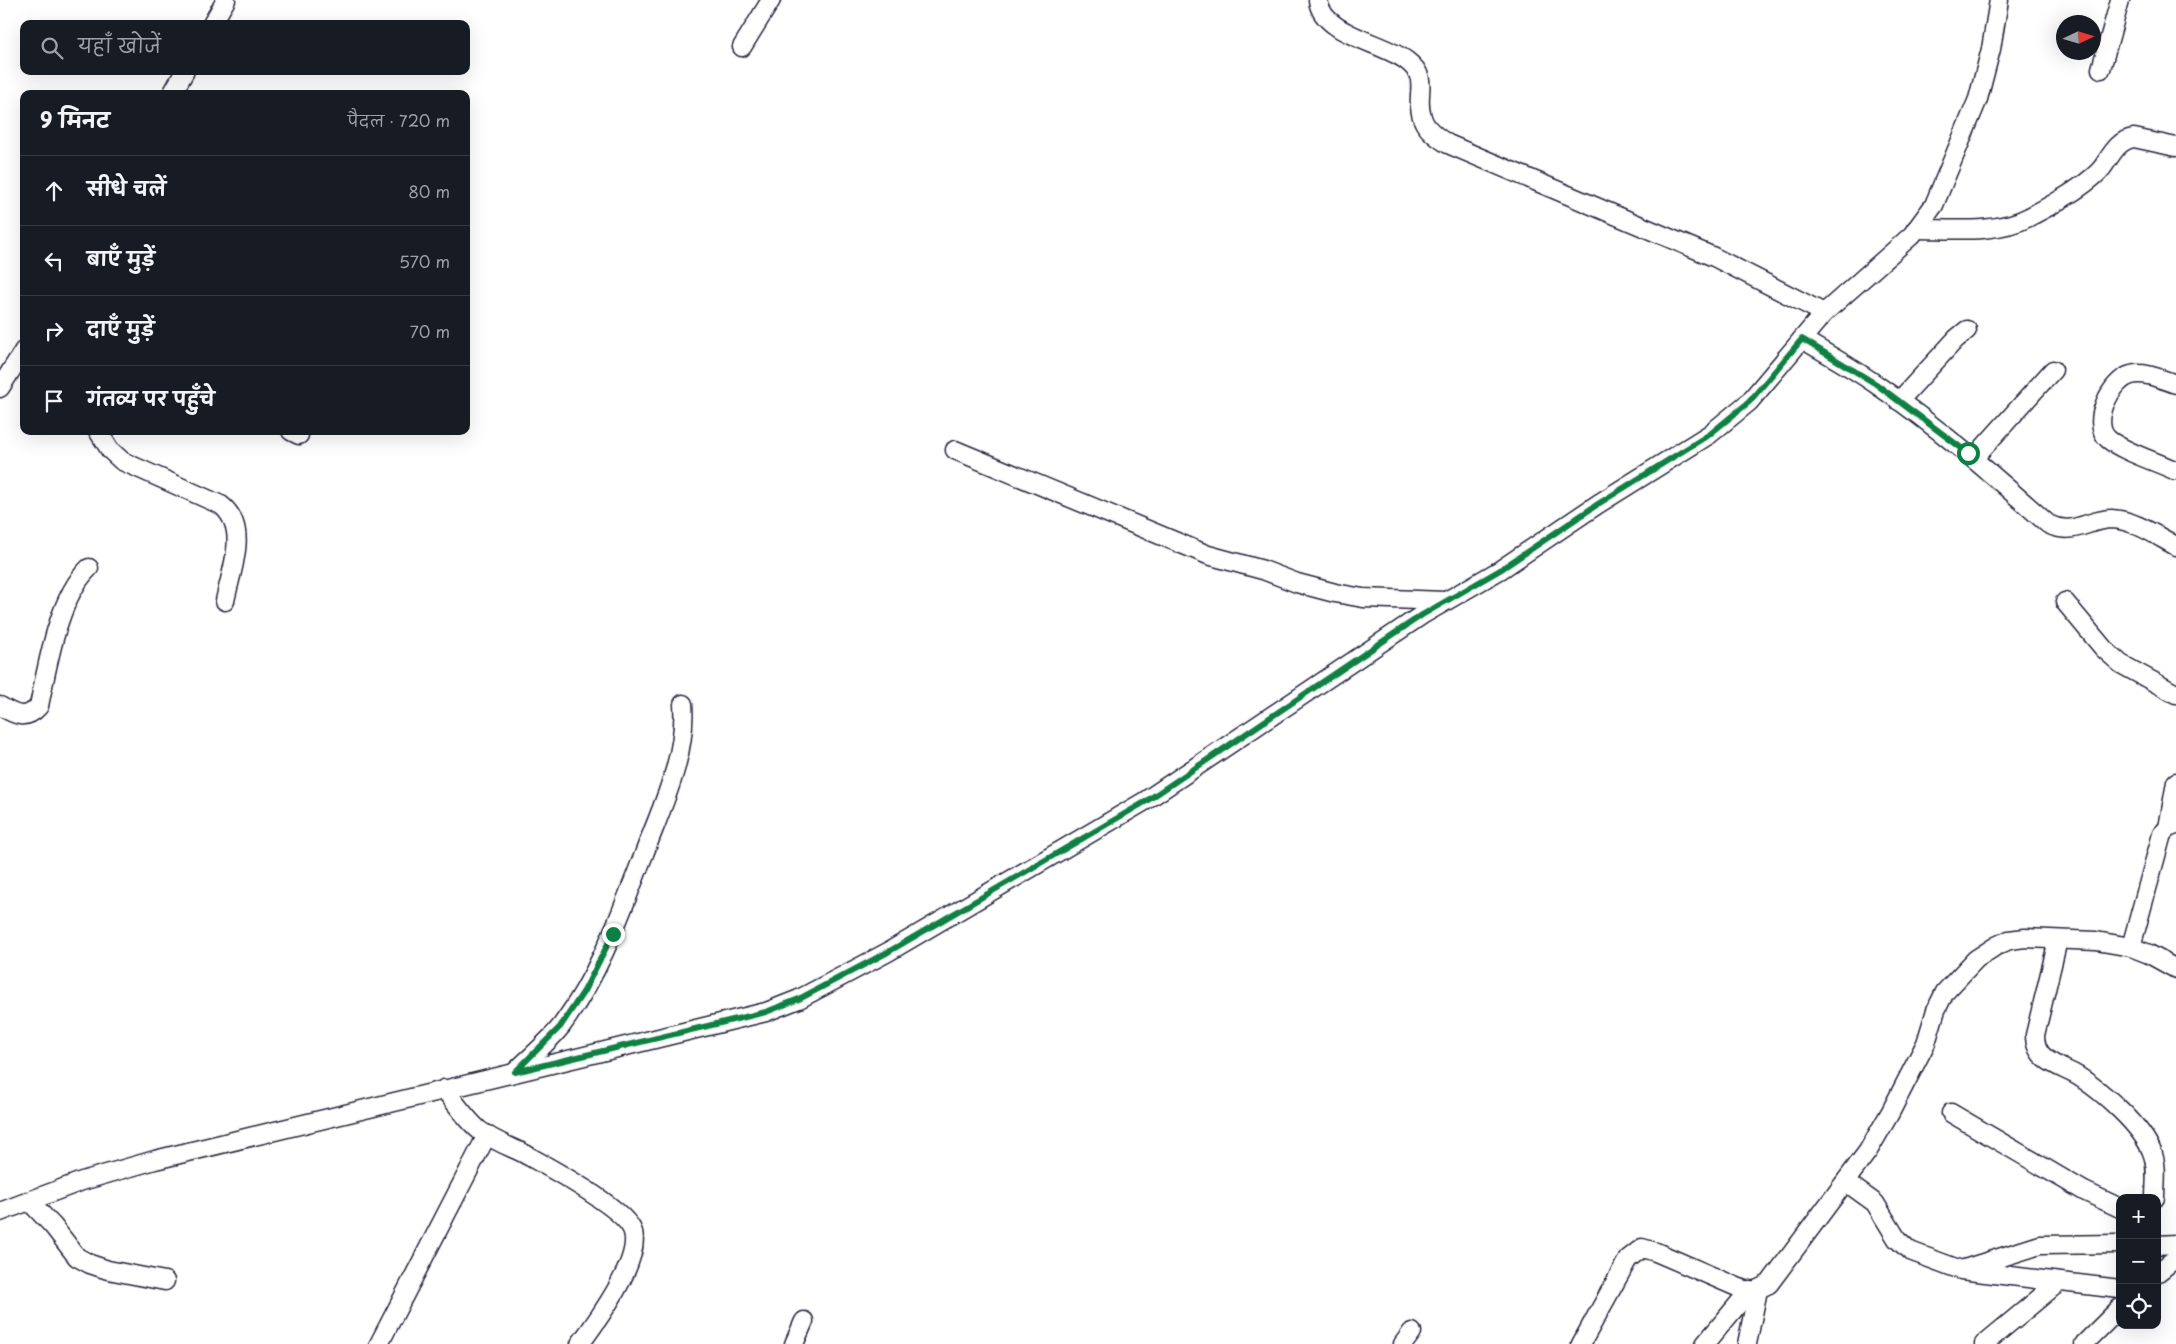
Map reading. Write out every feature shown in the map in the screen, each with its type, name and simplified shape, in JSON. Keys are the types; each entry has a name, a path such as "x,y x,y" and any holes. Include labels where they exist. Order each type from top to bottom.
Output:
{"street":[{"path":"214,20 226,0"},
{"path":"742,47 771,0"},
{"path":"1318,0 1326,19 1405,59 1420,72 1421,117 1437,137 1448,144 1714,256 1824,313"},
{"path":"0,1212 82,1181 155,1160 766,1012 799,999 888,952 1145,802 1422,615 1500,570 1598,504 1710,434 1749,402 1824,313 1916,229 1934,205 1978,99 1991,49 1999,0"},
{"path":"2101,70 2120,0"},
{"path":"174,90 183,75"},
{"path":"1916,229 1984,228 2010,224 2028,218 2091,178 2116,148 2128,139 2134,138 2176,147"},
{"path":"1899,401 1956,339 1967,330"},
{"path":"1802,339 1876,384 1899,401 1974,458 2048,524 2058,529 2069,529 2098,520 2113,519 2140,528 2176,546"},
{"path":"0,388 20,356"},
{"path":"1974,458 2053,370"},
{"path":"2174,470 2121,447 2108,438 2100,424 2101,413 2114,389 2120,381 2131,375 2145,375 2176,384"},
{"path":"101,435 110,450 122,461 221,505 230,512 236,525 237,538 225,600"},
{"path":"955,450 1208,555 1335,593 1363,598 1445,601"},
{"path":"0,706 16,715 24,716 33,713 39,706 60,617 71,592 81,576 89,568"},
{"path":"2065,602 2104,649 2121,664 2176,694"},
{"path":"515,1072 560,1027 584,991 613,934 670,782 681,746 684,724 683,704"},
{"path":"2130,947 2162,834 2172,826 2176,782"},
{"path":"1705,1344 1754,1290 1769,1284 1777,1275 1868,1151 1890,1114 1926,1043 1936,1010 1945,992 1955,979 1976,959 1996,946 2010,940 2025,938 2112,942 2149,954 2176,969"},
{"path":"2058,940 2035,1034 2035,1044 2045,1059 2076,1075 2107,1097 2144,1137 2155,1161 2154,1194"},
{"path":"444,1089 478,1129 566,1178 619,1213 628,1222 633,1232 634,1246 631,1258 608,1305 580,1344"},
{"path":"1951,1113 2084,1191 2116,1206"},
{"path":"379,1344 487,1134"},
{"path":"1846,1182 1874,1203 1903,1246 1910,1251 1961,1270 2116,1289"},
{"path":"30,1202 53,1226 77,1257 108,1270 165,1281"},
{"path":"1961,1270 2040,1245 2060,1243 2116,1244"},
{"path":"2161,1245 2176,1244"},
{"path":"1581,1344 1628,1259 1642,1248 1656,1252 1738,1288 1754,1290"},
{"path":"2161,1270 2176,1258"},
{"path":"1984,1344 2059,1282"},
{"path":"1747,1344 1754,1290"},
{"path":"2084,1344 2116,1312"},
{"path":"794,1344 804,1321"}],"route":[{"path":"613,934 584,991 560,1027 515,1072 766,1012 799,999 888,952 1145,802 1422,615 1500,570 1598,504 1710,434 1749,402 1802,339 1876,384 1968,453"}]}
